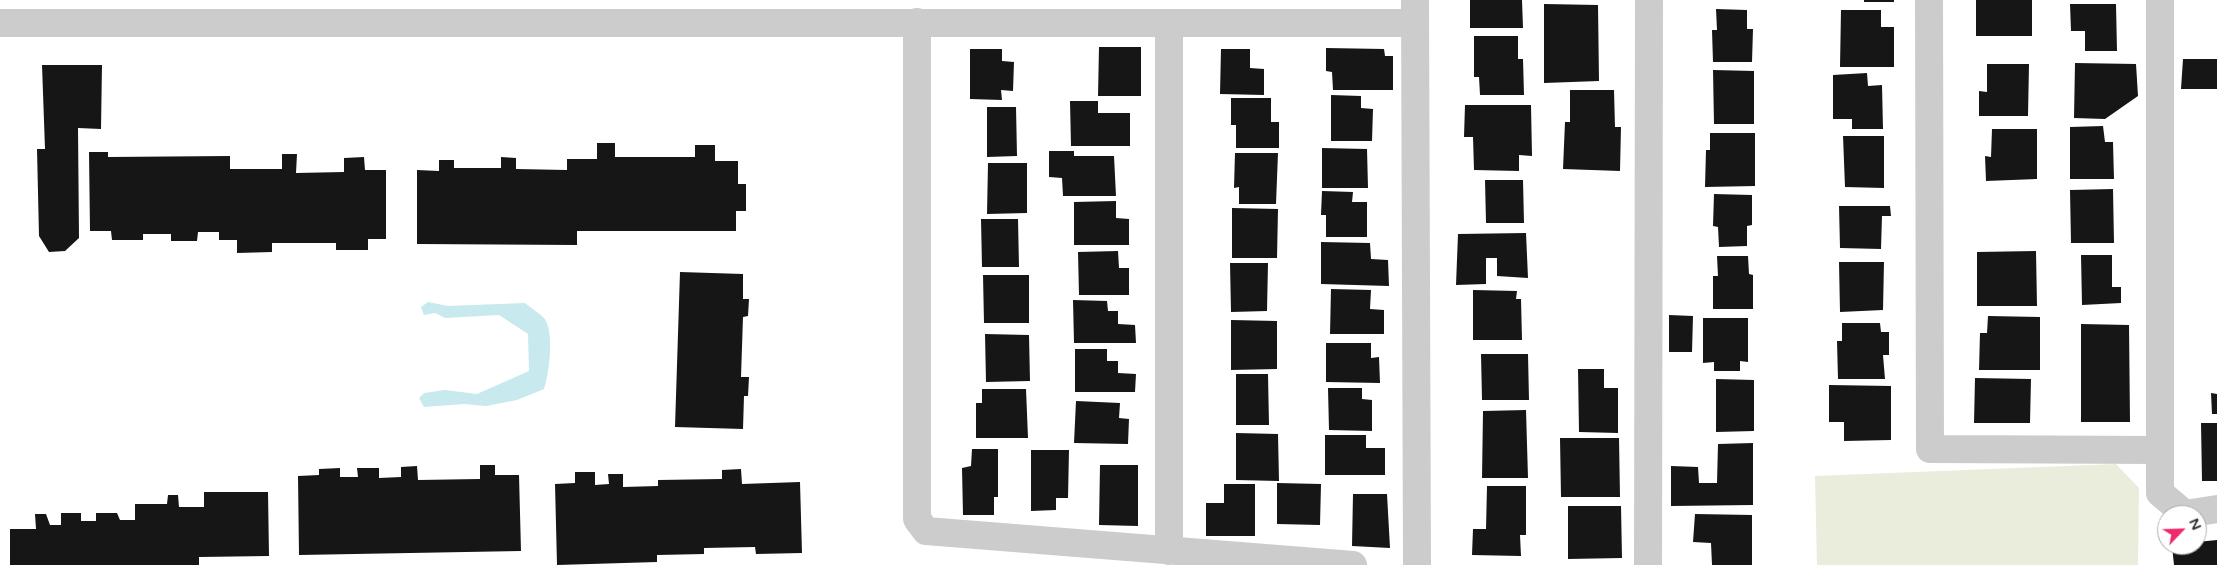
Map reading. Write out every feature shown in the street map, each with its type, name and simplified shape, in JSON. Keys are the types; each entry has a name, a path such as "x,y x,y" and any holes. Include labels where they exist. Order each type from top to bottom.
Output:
{"street":[{"path":"1648,565 1649,0"},
{"path":"1930,0 1930,449 2160,450"},
{"path":"2160,0 2160,493 2185,514 2217,509"},
{"path":"0,23 917,22 1169,24 1415,12 1418,565"},
{"path":"917,22 916,519 926,531 1353,565"},
{"path":"1169,24 1169,551"}],"green space":[{"path":"2116,464 2139,488 2138,565 1817,565 1815,476"}],"water":[{"path":"428,302 448,306 525,303 544,318 549,332 549,363 544,389 517,400 486,406 464,404 424,407 419,398 424,393 445,390 477,394 529,371 528,334 499,315 445,318 435,313 424,315 421,307"}],"building":[{"path":"1470,0 1522,0 1523,28 1470,28"},
{"path":"1864,0 1894,0 1894,2 1864,2"},
{"path":"1976,0 2032,0 2032,36 1976,36"},
{"path":"1544,4 1598,5 1599,81 1544,83"},
{"path":"2070,4 2116,4 2117,51 2085,51 2085,31 2071,31"},
{"path":"1716,9 1747,10 1747,29 1753,29 1752,62 1713,62 1712,30 1717,30"},
{"path":"1841,10 1881,10 1881,27 1894,27 1894,67 1840,67"},
{"path":"1474,36 1518,36 1518,59 1523,59 1524,95 1480,95 1479,77 1474,77"},
{"path":"1099,47 1141,47 1141,96 1098,96"},
{"path":"1326,48 1384,49 1385,56 1393,56 1393,90 1333,90 1332,72 1326,71"},
{"path":"970,49 1002,49 1002,61 1014,62 1013,91 1001,90 1002,100 970,99"},
{"path":"1221,49 1250,49 1250,68 1264,69 1264,95 1220,94"},
{"path":"2183,59 2217,59 2217,89 2181,89"},
{"path":"2075,63 2136,64 2138,96 2105,119 2074,118"},
{"path":"1987,64 2029,64 2028,116 1979,116 1979,91 1987,92"},
{"path":"42,65 102,65 101,129 78,128 79,238 65,251 49,252 39,236 37,149 45,149"},
{"path":"1713,70 1754,71 1754,124 1714,124"},
{"path":"1867,73 1868,86 1882,85 1883,129 1852,129 1852,119 1833,119 1833,75"},
{"path":"1570,90 1614,90 1615,127 1621,127 1620,171 1563,169 1565,122 1570,122"},
{"path":"1331,95 1361,96 1361,108 1373,109 1372,141 1331,141"},
{"path":"1231,98 1271,98 1271,122 1279,122 1279,148 1236,148 1236,125 1231,125"},
{"path":"1070,101 1098,101 1098,113 1130,113 1130,146 1071,146"},
{"path":"1465,105 1531,105 1532,156 1519,155 1519,171 1474,170 1473,137 1464,137"},
{"path":"987,107 1016,107 1017,156 987,157"},
{"path":"2103,126 2105,142 2113,142 2114,179 2070,179 2070,127"},
{"path":"1992,129 2037,129 2037,179 1986,181 1985,156 1991,157"},
{"path":"1710,133 1755,133 1755,186 1705,187 1706,150 1710,150"},
{"path":"1843,136 1884,136 1884,188 1845,187"},
{"path":"597,143 615,143 615,157 695,157 695,145 715,145 715,161 738,161 738,184 746,184 746,211 736,211 736,231 577,231 577,245 417,244 417,170 439,171 439,160 454,160 454,168 501,168 501,157 516,158 516,169 567,170 567,159 597,159"},
{"path":"1322,148 1367,149 1368,188 1322,188"},
{"path":"1049,151 1074,151 1074,156 1114,156 1116,196 1063,196 1062,178 1049,177"},
{"path":"89,152 108,152 108,157 230,156 230,169 282,169 282,154 297,154 296,173 344,172 344,158 364,157 365,170 386,170 386,239 368,239 368,250 336,250 336,243 272,243 272,252 237,253 237,240 219,240 219,232 198,232 197,241 171,241 171,234 143,234 143,240 112,240 111,231 90,231"},
{"path":"1235,153 1278,153 1276,204 1239,204 1239,187 1234,188"},
{"path":"988,163 1027,163 1027,213 987,214"},
{"path":"1485,180 1523,180 1524,223 1486,223"},
{"path":"2113,189 2114,243 2071,243 2070,190"},
{"path":"1322,191 1353,192 1352,202 1367,202 1367,237 1326,237 1326,215 1321,215"},
{"path":"1714,194 1752,195 1752,225 1747,226 1747,246 1719,247 1718,227 1713,226"},
{"path":"1116,201 1116,218 1129,219 1129,245 1074,245 1074,202"},
{"path":"1839,206 1890,206 1891,216 1882,216 1881,249 1840,248"},
{"path":"1232,208 1278,209 1277,258 1232,258"},
{"path":"981,219 1018,219 1019,267 982,267"},
{"path":"1526,233 1528,278 1497,276 1497,258 1486,258 1486,284 1456,285 1458,234"},
{"path":"1321,242 1370,243 1371,259 1388,260 1389,286 1321,284"},
{"path":"1118,251 1119,268 1129,268 1129,295 1079,295 1078,252"},
{"path":"2036,251 2037,306 1977,306 1977,252"},
{"path":"2081,255 2112,255 2112,287 2121,287 2121,303 2082,305"},
{"path":"1717,256 1748,256 1749,274 1753,275 1753,309 1713,309 1713,276 1718,276"},
{"path":"1839,262 1884,262 1883,310 1840,312"},
{"path":"1230,263 1268,263 1267,311 1231,312"},
{"path":"680,272 743,274 743,299 749,299 748,316 743,317 741,377 749,377 748,396 744,396 743,429 675,427"},
{"path":"983,275 1029,275 1029,323 984,323"},
{"path":"1331,289 1371,290 1370,309 1384,310 1384,334 1330,334"},
{"path":"1473,290 1517,291 1516,299 1521,299 1522,340 1473,340"},
{"path":"1073,300 1107,301 1108,311 1118,311 1118,324 1135,325 1136,343 1074,343"},
{"path":"1669,315 1693,316 1692,352 1669,352"},
{"path":"1988,316 2040,317 2040,370 1979,370 1980,333 1987,333"},
{"path":"1703,318 1748,318 1748,362 1740,361 1740,371 1714,371 1714,362 1703,363"},
{"path":"1231,320 1277,321 1277,369 1231,370"},
{"path":"1842,323 1880,323 1881,332 1889,332 1889,355 1883,355 1885,379 1838,379 1837,341 1842,341"},
{"path":"2081,324 2129,325 2130,422 2081,422"},
{"path":"985,334 1029,335 1030,381 986,382"},
{"path":"1326,343 1371,343 1371,358 1379,357 1380,383 1326,382"},
{"path":"1075,349 1107,349 1107,361 1118,361 1118,373 1136,374 1135,392 1075,392"},
{"path":"1481,354 1528,354 1529,400 1482,400"},
{"path":"1578,369 1604,369 1604,388 1618,388 1618,433 1579,432"},
{"path":"1236,374 1268,374 1269,425 1236,425"},
{"path":"1975,378 2031,379 2030,423 1974,423"},
{"path":"1716,379 1754,380 1754,431 1716,432"},
{"path":"1829,385 1891,386 1891,440 1844,441 1844,422 1829,422"},
{"path":"1328,388 1362,388 1362,399 1372,400 1372,431 1329,430"},
{"path":"982,389 1026,389 1028,438 976,438 976,403 982,403"},
{"path":"2211,393 2217,394 2217,414 2212,414"},
{"path":"1076,401 1120,403 1119,418 1129,419 1128,444 1074,443"},
{"path":"1526,410 1528,478 1482,478 1483,411"},
{"path":"2201,423 2217,423 2217,481 2202,481"},
{"path":"1236,433 1278,434 1279,481 1236,480"},
{"path":"1325,435 1366,435 1366,448 1385,448 1385,475 1325,475"},
{"path":"1560,438 1619,438 1620,497 1561,497"},
{"path":"1753,443 1753,505 1671,506 1671,466 1698,467 1699,483 1717,483 1718,444"},
{"path":"972,449 998,449 998,497 994,497 994,515 963,515 962,468 971,466"},
{"path":"1031,450 1069,450 1068,498 1056,498 1056,510 1031,511"},
{"path":"480,465 495,465 495,475 519,475 521,551 299,555 298,476 319,475 319,469 340,468 340,477 358,477 357,468 379,468 379,478 401,477 401,467 417,466 418,480 480,479"},
{"path":"1100,465 1138,465 1138,526 1099,525"},
{"path":"741,469 742,484 800,482 802,553 756,554 755,547 704,548 704,554 657,555 657,562 557,565 555,484 575,483 575,472 595,472 595,485 609,484 608,474 623,474 623,487 658,486 658,480 722,479 722,470"},
{"path":"1277,483 1321,484 1320,525 1277,524"},
{"path":"1224,484 1255,484 1255,536 1206,536 1206,503 1224,503"},
{"path":"1487,486 1526,486 1526,535 1520,535 1521,556 1472,555 1473,529 1486,529"},
{"path":"204,492 268,492 269,556 199,557 199,565 10,565 10,529 36,529 35,514 46,514 50,525 61,525 61,513 81,513 81,521 96,521 96,513 117,513 120,520 135,520 135,504 167,504 168,495 178,495 179,507 204,507"},
{"path":"1353,494 1387,494 1390,548 1352,546"},
{"path":"1568,506 1621,506 1622,558 1568,559"},
{"path":"1695,514 1752,515 1752,565 1712,565 1711,543 1693,542"},
{"path":"2217,540 2217,565 2174,565 2173,555 2207,555 2207,541"}]}
